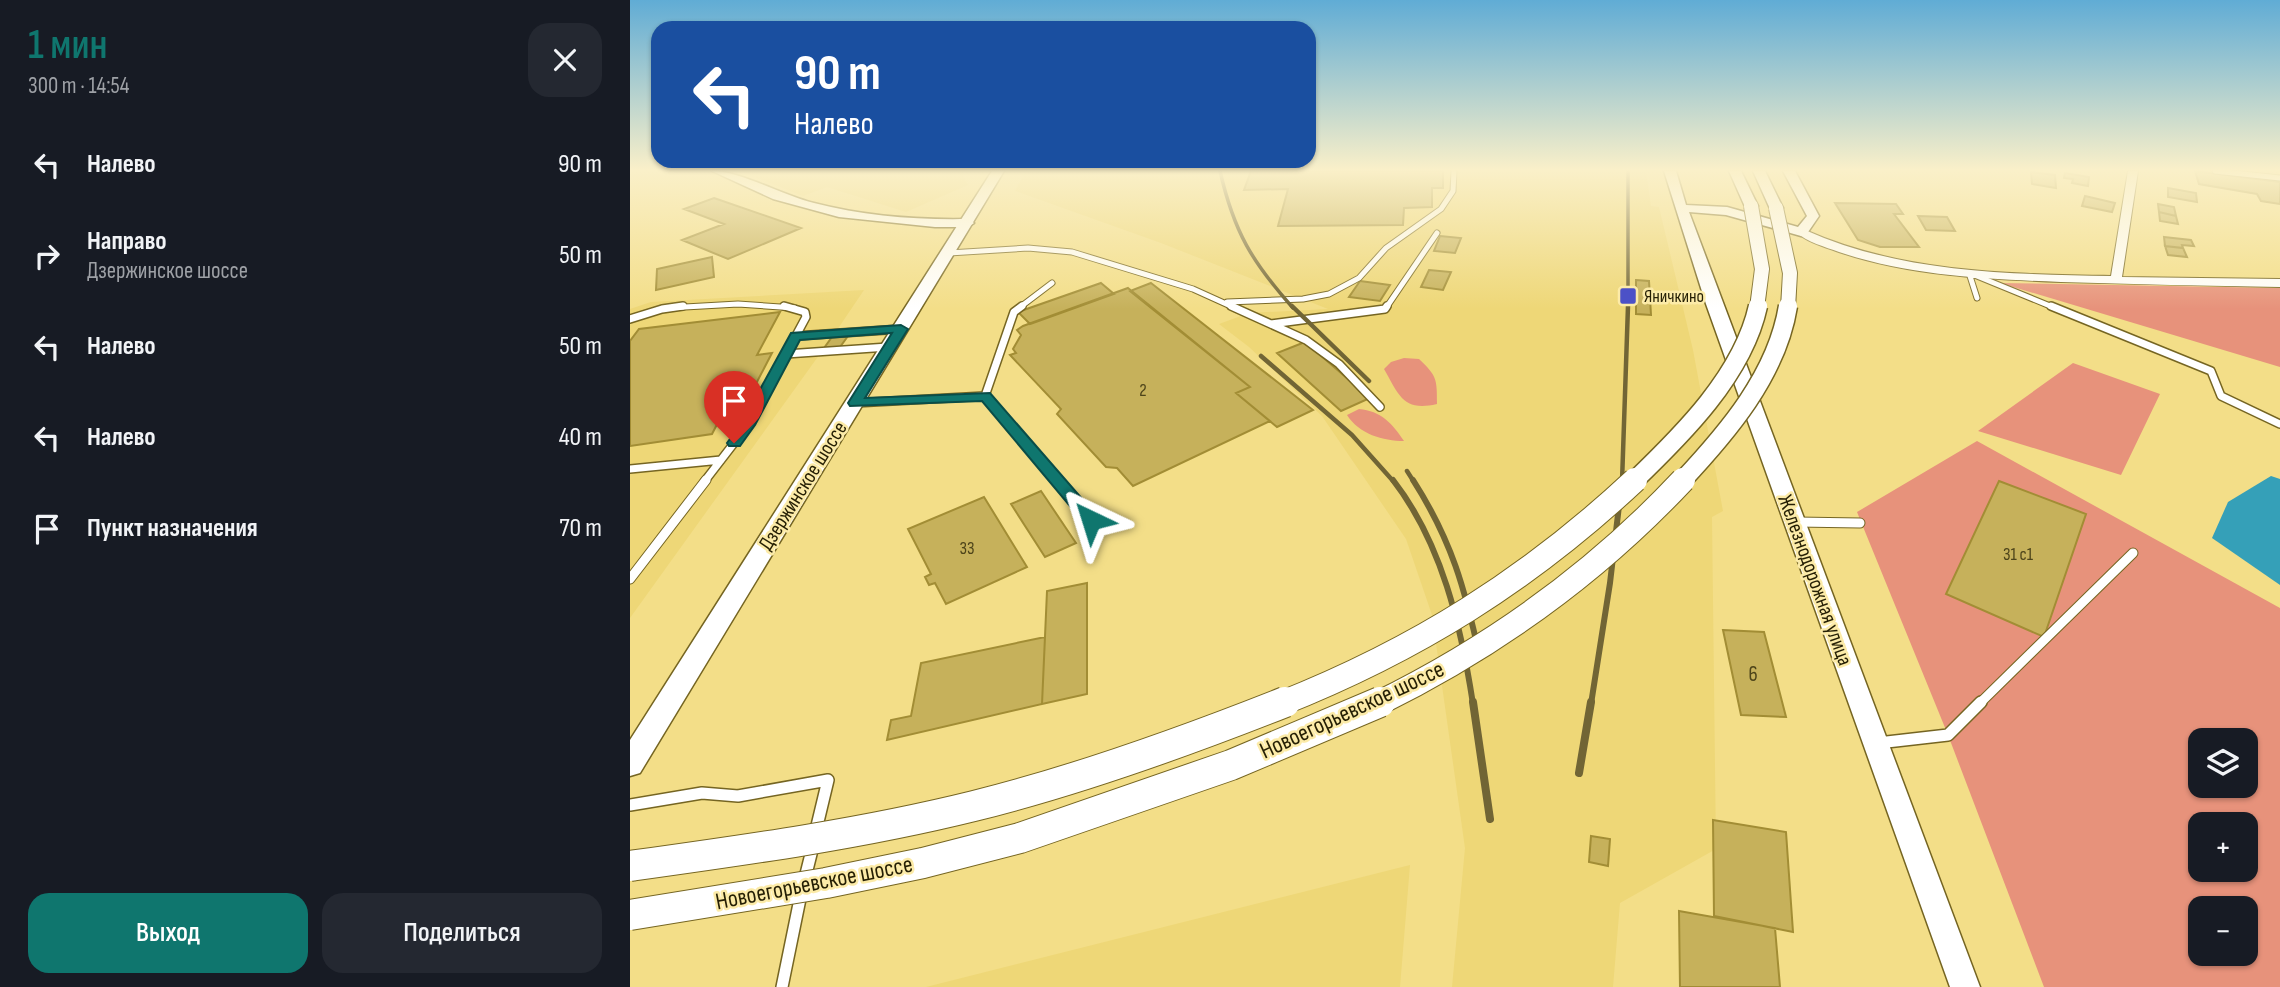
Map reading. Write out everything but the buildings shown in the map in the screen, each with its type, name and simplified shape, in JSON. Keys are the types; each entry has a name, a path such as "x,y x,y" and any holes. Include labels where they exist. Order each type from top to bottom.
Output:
{"main road":[{"name":"Дзержинское шоссе","path":"630,764 971,217"},
{"name":"Новоегорьевское шоссе","path":"630,866 845,833 1021,794 1221,727 1324,685 1452,622 1565,543 1649,467 1710,400 1740,351 1752,324 1761,291 1763,217"},
{"name":"Новоегорьевское шоссе","path":"630,915 830,883 1022,837 1233,764 1343,720 1412,688 1479,650 1597,563 1682,482 1742,410 1771,359 1782,330 1790,296 1788,262 1768,217"}],"street":[{"path":"866,217 933,224 968,223"},
{"name":"Железнодорожная улица","path":"1684,217 1965,987"},
{"path":"1748,217 1801,232 1828,246 1903,266 1969,273 2116,281 2280,283"},
{"path":"2116,281 2126,217"},
{"path":"1801,232 1811,219 1828,246"}],"lane":[{"path":"1224,302 1303,299 1329,293 1359,278 1386,248 1430,217"},
{"path":"1271,324 1385,309 1437,233"},
{"path":"949,253 1028,248 1072,253 1194,289 1306,340 1339,364 1380,407"},
{"path":"1969,273 1977,298"},
{"path":"1969,273 2211,371 2221,396 2280,424"},
{"path":"985,396 1014,312 1052,282"},
{"path":"630,319 668,307 740,304 792,307 801,309 806,317 748,425 630,579"},
{"path":"796,336 901,329"},
{"path":"786,354 890,346"},
{"path":"855,403 985,396"},
{"path":"985,396 1091,520"},
{"path":"630,469 721,460"},
{"path":"1794,522 1860,523"},
{"path":"1878,743 1948,735 2133,553"},
{"path":"630,805 702,793 738,796 828,780 782,987"}],"shaded area":[{"path":"1088,217 1661,217 1693,350 1723,511 1712,517 1716,849 1620,903 1613,987 1452,987 1465,848 1432,615 1406,539 1322,416 1249,347 1219,324 1249,313 1328,309"},
{"path":"2000,283 2280,288 2280,367"},
{"path":"864,290 630,618 630,309 651,302"},
{"path":"1404,358 1419,359 1433,374 1437,404 1416,406 1398,394 1384,369 1391,362"},
{"path":"2073,363 2160,394 2121,475 1978,431"},
{"path":"1359,409 1374,412 1385,419 1404,441 1388,440 1365,432 1347,415"},
{"path":"1977,441 2280,608 2280,987 2044,987 1948,735 1857,512"},
{"path":"1410,865 1400,987 926,987"}],"water":[{"path":"2271,476 2280,479 2280,585 2212,538 2228,502"}],"railway":[{"path":"1234,217 1256,261 1293,308"},
{"path":"1628,217 1628,306"},
{"path":"1292,306 1369,381"},
{"path":"1622,482 1628,306"},
{"path":"1261,356 1352,435 1394,482"},
{"path":"1407,471 1414,482"},
{"path":"1393,480 1410,505 1437,558 1455,615 1473,704"},
{"path":"1413,480 1438,524 1456,566 1480,658"},
{"path":"1591,704 1610,583 1622,480"},
{"path":"1473,702 1490,819"},
{"path":"1579,773 1591,702"}],"place":[{"name":"Яничкино","path":"1628,296"}],"route":[{"path":"734,443 748,425 796,336 901,329 855,403 985,396 1091,520"}]}
